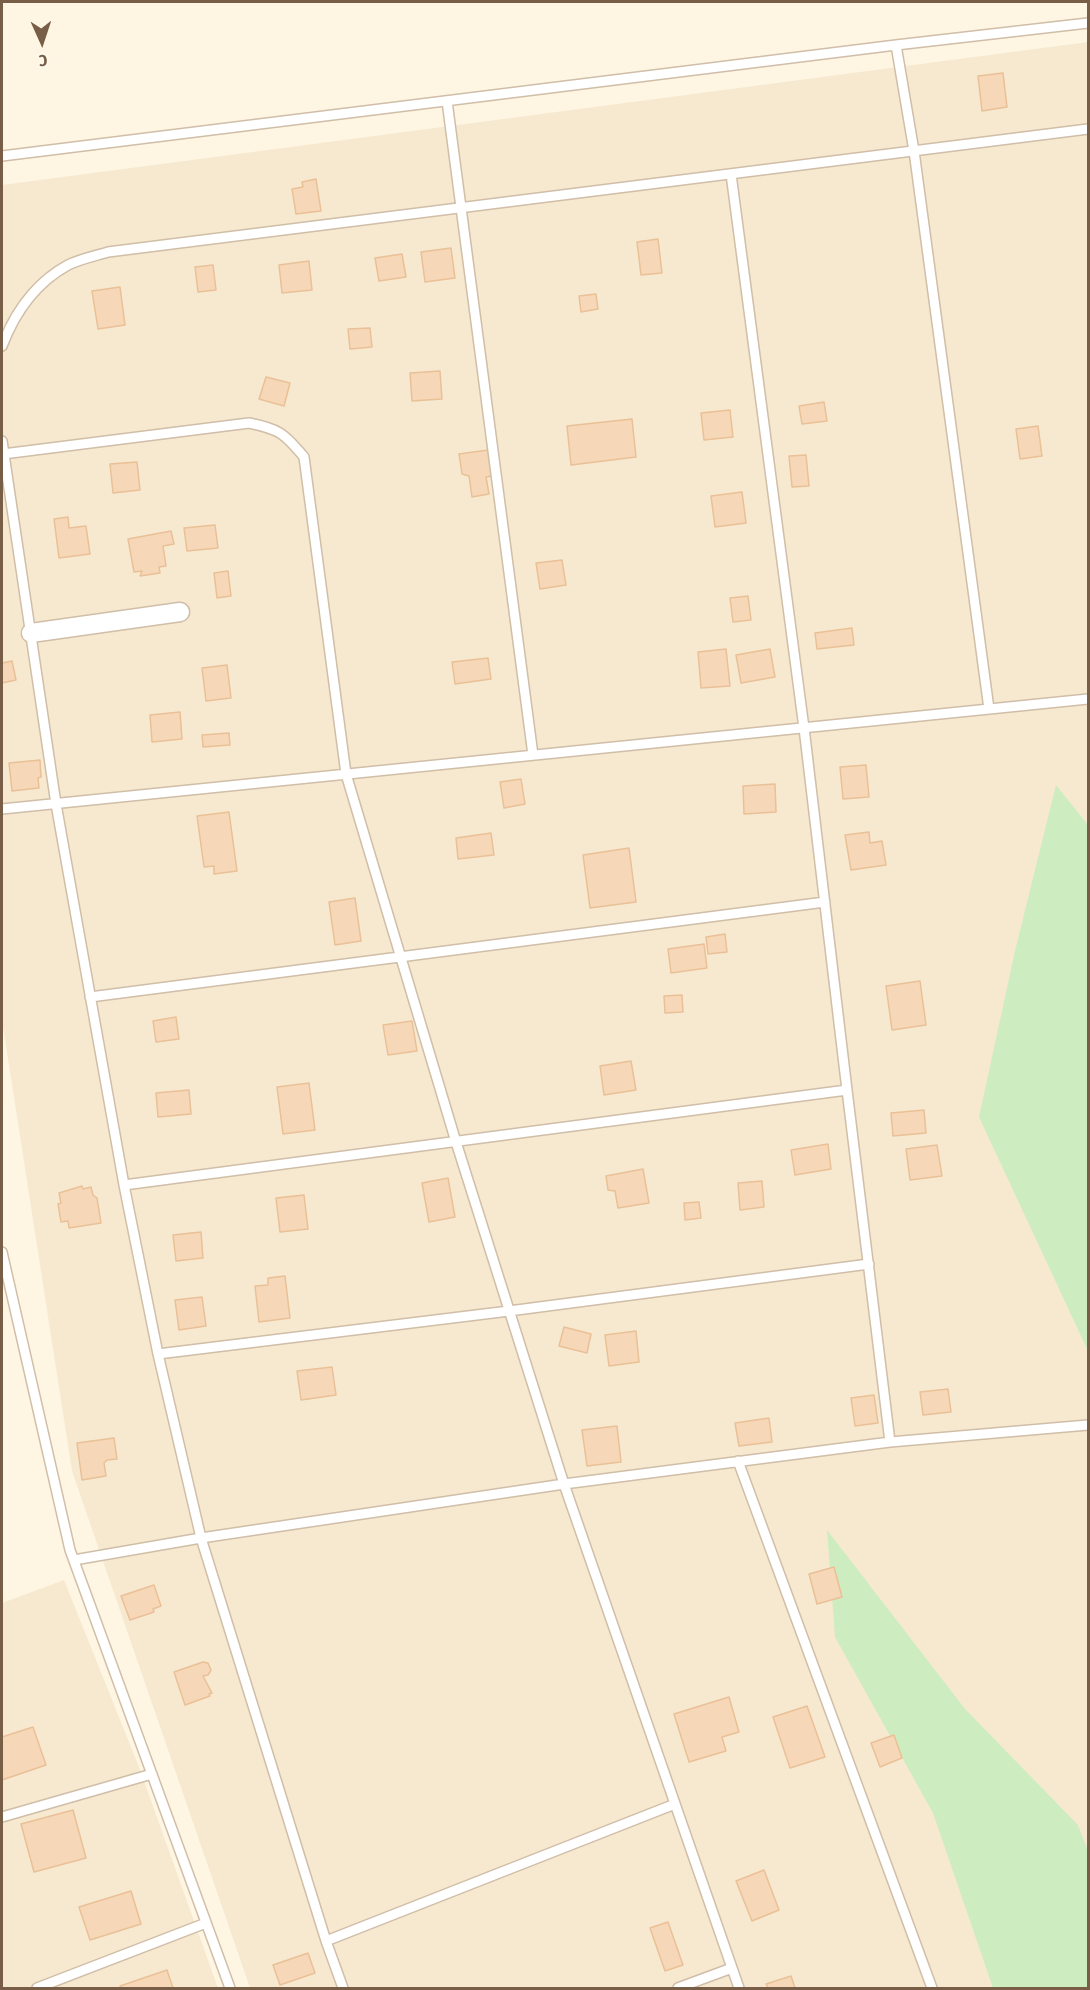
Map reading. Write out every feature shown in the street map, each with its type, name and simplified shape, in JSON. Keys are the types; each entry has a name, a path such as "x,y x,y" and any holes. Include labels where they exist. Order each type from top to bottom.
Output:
{"street":[{"path":"31,633 180,612"}],"lane":[{"path":"2,156 1089,23"},
{"path":"896,45 914,151 989,709"},
{"path":"447,101 533,755"},
{"path":"2,346 11,322 37,286 69,265 108,252 1089,129"},
{"path":"731,174 804,728 890,1442"},
{"path":"3,454 249,423 272,428 288,438 304,457 346,774 456,1142 564,1484 739,1989"},
{"path":"2,441 56,804 124,1185 159,1354 201,1538 343,1989"},
{"path":"2,809 1089,699"},
{"path":"90,998 825,902"},
{"path":"124,1185 847,1090"},
{"path":"2,1252 74,1560 230,1989"},
{"path":"159,1354 869,1264"},
{"path":"74,1560 201,1538 564,1484 890,1442 1089,1425"},
{"path":"738,1461 932,1989"},
{"path":"2,1817 152,1774"},
{"path":"326,1941 675,1804"},
{"path":"37,1989 206,1923"},
{"path":"678,1989 732,1968"}],"shaded area":[{"path":"1088,42 1088,1988 250,1988 72,1471 2,1020 2,185"},
{"path":"64,1580 139,1767 218,1988 2,1988 2,1603"}],"green space":[{"path":"1056,785 1088,825 1088,1351 979,1117 1015,951"},
{"path":"827,1530 965,1709 1078,1825 1088,1851 1088,1988 993,1988 933,1813 835,1637"}],"building":[{"path":"1003,73 1007,107 982,111 978,76"},
{"path":"316,179 321,211 296,214 292,189 303,187 302,182"},
{"path":"658,239 662,273 641,275 637,242"},
{"path":"451,248 455,278 425,282 421,252"},
{"path":"402,254 406,277 379,281 375,258"},
{"path":"309,261 312,290 282,293 279,265"},
{"path":"213,265 216,290 198,292 195,267"},
{"path":"120,287 125,325 98,329 92,291"},
{"path":"596,294 598,309 581,312 579,296"},
{"path":"370,328 372,347 350,349 348,329"},
{"path":"440,371 442,399 412,401 410,373"},
{"path":"266,377 290,383 284,406 259,399"},
{"path":"824,402 827,421 802,424 799,406"},
{"path":"730,410 733,437 704,440 701,413"},
{"path":"632,419 636,457 571,465 567,426"},
{"path":"1038,426 1042,456 1020,459 1016,429"},
{"path":"488,450 492,476 486,477 489,494 472,497 469,476 462,474 459,454"},
{"path":"806,455 809,486 792,487 789,456"},
{"path":"137,462 140,490 113,493 110,464"},
{"path":"742,492 746,523 715,527 711,496"},
{"path":"68,517 69,528 86,526 90,554 59,558 54,519"},
{"path":"215,525 218,548 187,551 184,528"},
{"path":"171,531 174,544 163,546 166,566 159,567 160,573 140,576 142,571 134,572 128,539"},
{"path":"562,560 566,585 540,589 536,563"},
{"path":"228,571 231,596 217,598 214,573"},
{"path":"748,596 751,620 733,622 730,598"},
{"path":"852,628 854,645 817,649 815,633"},
{"path":"726,649 730,686 701,688 698,652"},
{"path":"770,649 775,677 741,683 736,655"},
{"path":"488,658 491,679 455,684 452,662"},
{"path":"12,661 16,680 2,683 2,663"},
{"path":"227,665 231,698 206,701 202,668"},
{"path":"180,712 182,739 152,742 150,715"},
{"path":"229,733 230,745 203,747 202,735"},
{"path":"40,760 39,788 12,791 9,763"},
{"path":"866,765 869,797 843,799 840,767"},
{"path":"521,779 525,804 504,808 500,782"},
{"path":"775,784 776,812 744,814 743,786"},
{"path":"229,812 237,871 214,874 214,866 204,867 197,816"},
{"path":"869,832 870,843 882,841 886,865 851,870 845,835"},
{"path":"491,833 494,855 458,859 456,838"},
{"path":"629,848 636,902 590,908 583,855"},
{"path":"355,898 361,941 335,945 329,902"},
{"path":"725,934 727,952 708,954 706,937"},
{"path":"704,944 707,968 671,973 668,949"},
{"path":"920,981 926,1025 892,1030 886,986"},
{"path":"682,995 683,1012 665,1013 664,996"},
{"path":"176,1017 179,1039 156,1042 153,1021"},
{"path":"412,1021 417,1051 388,1055 383,1025"},
{"path":"631,1061 636,1090 604,1095 600,1066"},
{"path":"309,1083 315,1130 283,1134 277,1087"},
{"path":"189,1090 191,1114 158,1117 156,1093"},
{"path":"924,1110 926,1133 893,1136 891,1113"},
{"path":"828,1144 831,1169 795,1175 791,1150"},
{"path":"937,1145 942,1176 910,1180 906,1149"},
{"path":"643,1169 649,1203 618,1208 615,1191 608,1190 606,1176"},
{"path":"448,1178 455,1217 429,1222 422,1183"},
{"path":"762,1181 764,1207 740,1210 738,1183"},
{"path":"82,1186 83,1189 91,1187 93,1195 97,1198 101,1223 69,1228 68,1221 61,1222 59,1193"},
{"path":"304,1195 308,1229 280,1232 276,1198"},
{"path":"699,1202 701,1218 685,1220 684,1203"},
{"path":"201,1232 203,1258 176,1261 173,1235"},
{"path":"285,1276 290,1318 259,1322 255,1286 268,1285 268,1278"},
{"path":"202,1297 206,1326 179,1330 175,1300"},
{"path":"564,1327 591,1334 587,1353 559,1346"},
{"path":"636,1331 639,1362 609,1366 605,1335"},
{"path":"332,1367 336,1395 301,1400 297,1371"},
{"path":"948,1389 951,1412 923,1415 920,1392"},
{"path":"874,1395 878,1423 855,1426 851,1398"},
{"path":"769,1418 772,1442 739,1446 735,1423"},
{"path":"617,1426 621,1462 587,1466 582,1430"},
{"path":"114,1438 117,1459 107,1460 104,1463 106,1476 82,1480 77,1443"},
{"path":"834,1567 842,1597 817,1604 809,1574"},
{"path":"154,1585 161,1606 153,1609 154,1612 130,1620 121,1596"},
{"path":"203,1662 208,1663 211,1670 208,1675 203,1676 212,1693 209,1694 210,1696 185,1705 174,1672"},
{"path":"729,1697 739,1732 722,1737 726,1751 689,1762 674,1714"},
{"path":"807,1706 825,1757 790,1768 773,1717"},
{"path":"33,1727 46,1765 2,1780 2,1737"},
{"path":"894,1735 902,1758 880,1767 871,1743"},
{"path":"73,1810 86,1858 34,1872 21,1824"},
{"path":"764,1870 779,1910 752,1921 736,1881"},
{"path":"131,1891 141,1924 90,1940 79,1907"},
{"path":"668,1922 683,1965 665,1971 650,1928"},
{"path":"308,1953 315,1973 280,1985 273,1965"},
{"path":"167,1970 173,1988 121,1988 120,1986"},
{"path":"791,1976 795,1988 768,1988 766,1984"}]}
